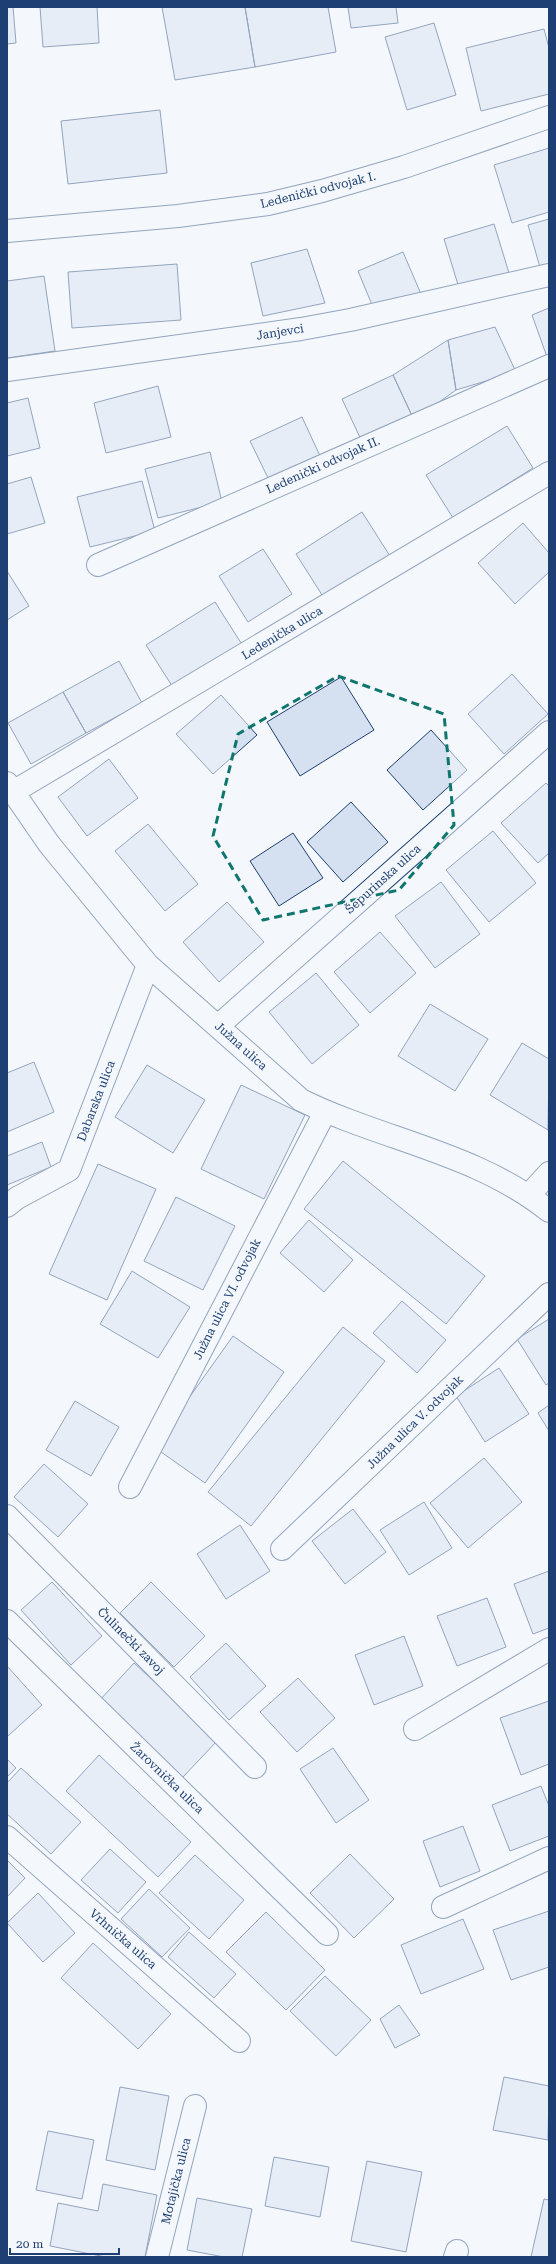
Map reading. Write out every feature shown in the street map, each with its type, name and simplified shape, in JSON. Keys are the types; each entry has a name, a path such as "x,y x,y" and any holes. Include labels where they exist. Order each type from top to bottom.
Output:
{"street":[{"name":"Ledenički odvojak I.","path":"7,230 178,216 268,204 322,191 396,169 549,117"},
{"name":"Janjevci","path":"7,370 192,346 308,328 549,275"},
{"name":"Ledenički odvojak II.","path":"98,566 549,366"},
{"name":"Ledenička ulica","path":"10,787 549,473"},
{"name":"Šepurinska ulica","path":"218,1026 549,732"},
{"name":"Južna ulica","path":"10,787 50,844 121,935 148,965 301,1100 325,1112 462,1162 490,1174 529,1194 549,1211"},
{"name":"Dabarska ulica","path":"7,1206 17,1198 69,1170 148,965"},
{"name":"Južna ulica VI. odvojak","path":"130,1487 325,1112"},
{"path":"529,1194 549,1173"},
{"name":"Južna ulica V. odvojak","path":"282,1549 549,1294"},
{"name":"Čulinečki zavoj","path":"7,1516 255,1766"},
{"name":"Žarovnička ulica","path":"7,1621 327,1934"},
{"path":"415,1729 549,1649"},
{"name":"Vrhnička ulica","path":"7,1837 239,2041"},
{"path":"443,1907 549,1858"},
{"name":"Motajička ulica","path":"158,2257 195,2106"}],"highlighted area":[{"path":"338,676 444,714 454,825 399,890 263,920 213,836 238,734"}],"building":[{"path":"7,7 13,7 16,43 7,44"},
{"path":"40,7 97,7 99,43 43,47"},
{"path":"162,7 245,7 255,67 175,80"},
{"path":"245,7 328,7 336,52 255,67"},
{"path":"348,7 396,7 398,23 351,28"},
{"path":"434,23 456,95 407,110 385,37"},
{"path":"544,29 549,48 549,94 481,111 466,48"},
{"path":"160,110 167,173 68,184 61,121"},
{"path":"549,148 549,212 512,223 494,165"},
{"path":"549,219 549,269 541,271 528,225"},
{"path":"494,224 509,273 459,288 444,239"},
{"path":"307,249 325,303 263,316 251,263"},
{"path":"403,252 421,294 375,312 358,271"},
{"path":"177,264 181,320 72,328 68,272"},
{"path":"44,276 55,351 7,358 7,281"},
{"path":"549,308 549,356 547,357 532,315"},
{"path":"495,327 516,372 456,390 448,340"},
{"path":"448,340 456,390 414,420 393,375"},
{"path":"393,375 414,420 363,444 342,399"},
{"path":"158,386 171,437 106,453 94,403"},
{"path":"28,398 40,448 7,456 7,403"},
{"path":"302,417 321,458 270,482 250,441"},
{"path":"507,426 533,468 453,518 426,475"},
{"path":"210,452 222,502 158,518 145,469"},
{"path":"31,477 45,523 7,534 7,484"},
{"path":"142,481 155,531 90,547 77,497"},
{"path":"362,512 390,556 324,598 296,554"},
{"path":"523,523 549,553 549,572 515,604 478,563"},
{"path":"263,549 292,594 248,622 219,576"},
{"path":"7,571 29,606 7,620"},
{"path":"215,602 243,646 174,689 146,645"},
{"path":"119,661 142,703 86,733 63,692"},
{"path":"512,674 548,714 504,754 468,714"},
{"path":"341,677 374,730 300,776 267,722"},
{"path":"63,692 86,733 31,764 8,723"},
{"path":"221,695 257,735 213,774 176,734"},
{"path":"431,730 467,770 423,810 387,770"},
{"path":"109,759 138,798 87,836 58,797"},
{"path":"546,783 549,786 549,853 538,863 501,823"},
{"path":"351,802 388,842 343,882 307,842"},
{"path":"148,824 198,884 165,911 115,851"},
{"path":"493,831 536,883 489,922 446,870"},
{"path":"293,833 323,878 279,906 250,861"},
{"path":"441,882 480,934 435,968 395,916"},
{"path":"227,902 264,942 219,982 183,942"},
{"path":"380,932 416,973 370,1013 334,972"},
{"path":"316,973 359,1025 312,1064 269,1012"},
{"path":"430,1004 488,1039 455,1091 398,1056"},
{"path":"522,1043 549,1059 548,1130 490,1095"},
{"path":"34,1062 54,1112 7,1132 7,1073"},
{"path":"147,1065 205,1100 173,1153 115,1117"},
{"path":"241,1085 305,1115 264,1199 201,1169"},
{"path":"42,1142 51,1167 7,1185 7,1156"},
{"path":"343,1161 485,1276 446,1324 304,1209"},
{"path":"98,1164 156,1189 107,1300 49,1274"},
{"path":"176,1197 235,1226 203,1290 144,1261"},
{"path":"309,1220 353,1260 324,1292 280,1253"},
{"path":"132,1271 190,1307 158,1358 100,1324"},
{"path":"402,1301 446,1340 417,1373 373,1333"},
{"path":"549,1319 549,1383 546,1385 517,1339"},
{"path":"343,1327 385,1361 251,1526 208,1492"},
{"path":"233,1336 284,1372 205,1483 154,1447"},
{"path":"499,1368 529,1414 485,1442 456,1396"},
{"path":"75,1401 119,1427 91,1476 46,1450"},
{"path":"549,1405 549,1431 538,1413"},
{"path":"484,1458 522,1502 468,1548 430,1503"},
{"path":"44,1464 88,1504 58,1537 14,1497"},
{"path":"424,1502 452,1548 409,1575 380,1530"},
{"path":"353,1509 386,1552 345,1584 312,1541"},
{"path":"240,1525 270,1571 226,1599 197,1554"},
{"path":"549,1571 549,1628 533,1634 514,1584"},
{"path":"52,1582 102,1636 71,1665 21,1610"},
{"path":"151,1582 205,1636 174,1667 120,1613"},
{"path":"487,1598 506,1647 457,1666 437,1616"},
{"path":"404,1636 423,1686 374,1705 355,1655"},
{"path":"226,1643 266,1686 229,1720 190,1677"},
{"path":"134,1663 218,1740 182,1778 99,1701"},
{"path":"7,1666 42,1705 8,1736 7,1735"},
{"path":"298,1678 335,1718 297,1752 260,1712"},
{"path":"549,1701 549,1764 521,1775 500,1718"},
{"path":"333,1748 369,1800 336,1823 300,1769"},
{"path":"99,1755 191,1842 158,1877 66,1791"},
{"path":"7,1759 16,1768 7,1777"},
{"path":"21,1768 81,1822 51,1854 7,1814 7,1783"},
{"path":"541,1786 549,1806 549,1836 510,1851 492,1805"},
{"path":"463,1826 480,1871 440,1887 423,1841"},
{"path":"110,1849 146,1882 118,1913 81,1880"},
{"path":"350,1854 394,1899 354,1938 310,1893"},
{"path":"195,1855 244,1900 209,1939 159,1893"},
{"path":"7,1860 25,1878 7,1897"},
{"path":"149,1889 190,1928 162,1957 121,1919"},
{"path":"38,1893 75,1933 43,1962 7,1923"},
{"path":"549,1911 549,1967 511,1980 493,1930"},
{"path":"266,1912 325,1970 286,2010 226,1952"},
{"path":"463,1919 484,1969 421,1994 401,1945"},
{"path":"189,1932 236,1974 214,1998 168,1957"},
{"path":"93,1943 171,2014 138,2049 61,1978"},
{"path":"325,1976 371,2020 336,2056 290,2011"},
{"path":"399,2005 420,2035 395,2048 380,2019"},
{"path":"504,2077 549,2086 548,2140 493,2130"},
{"path":"120,2087 169,2096 155,2170 106,2160"},
{"path":"48,2131 94,2140 82,2199 36,2190"},
{"path":"274,2157 329,2167 320,2217 265,2206"},
{"path":"367,2161 422,2172 406,2252 351,2241"},
{"path":"103,2184 157,2195 145,2257 106,2257 50,2246 58,2203 98,2211"},
{"path":"197,2198 252,2209 242,2257 224,2257 187,2250"},
{"path":"544,2199 549,2200 549,2257 531,2257"}]}
